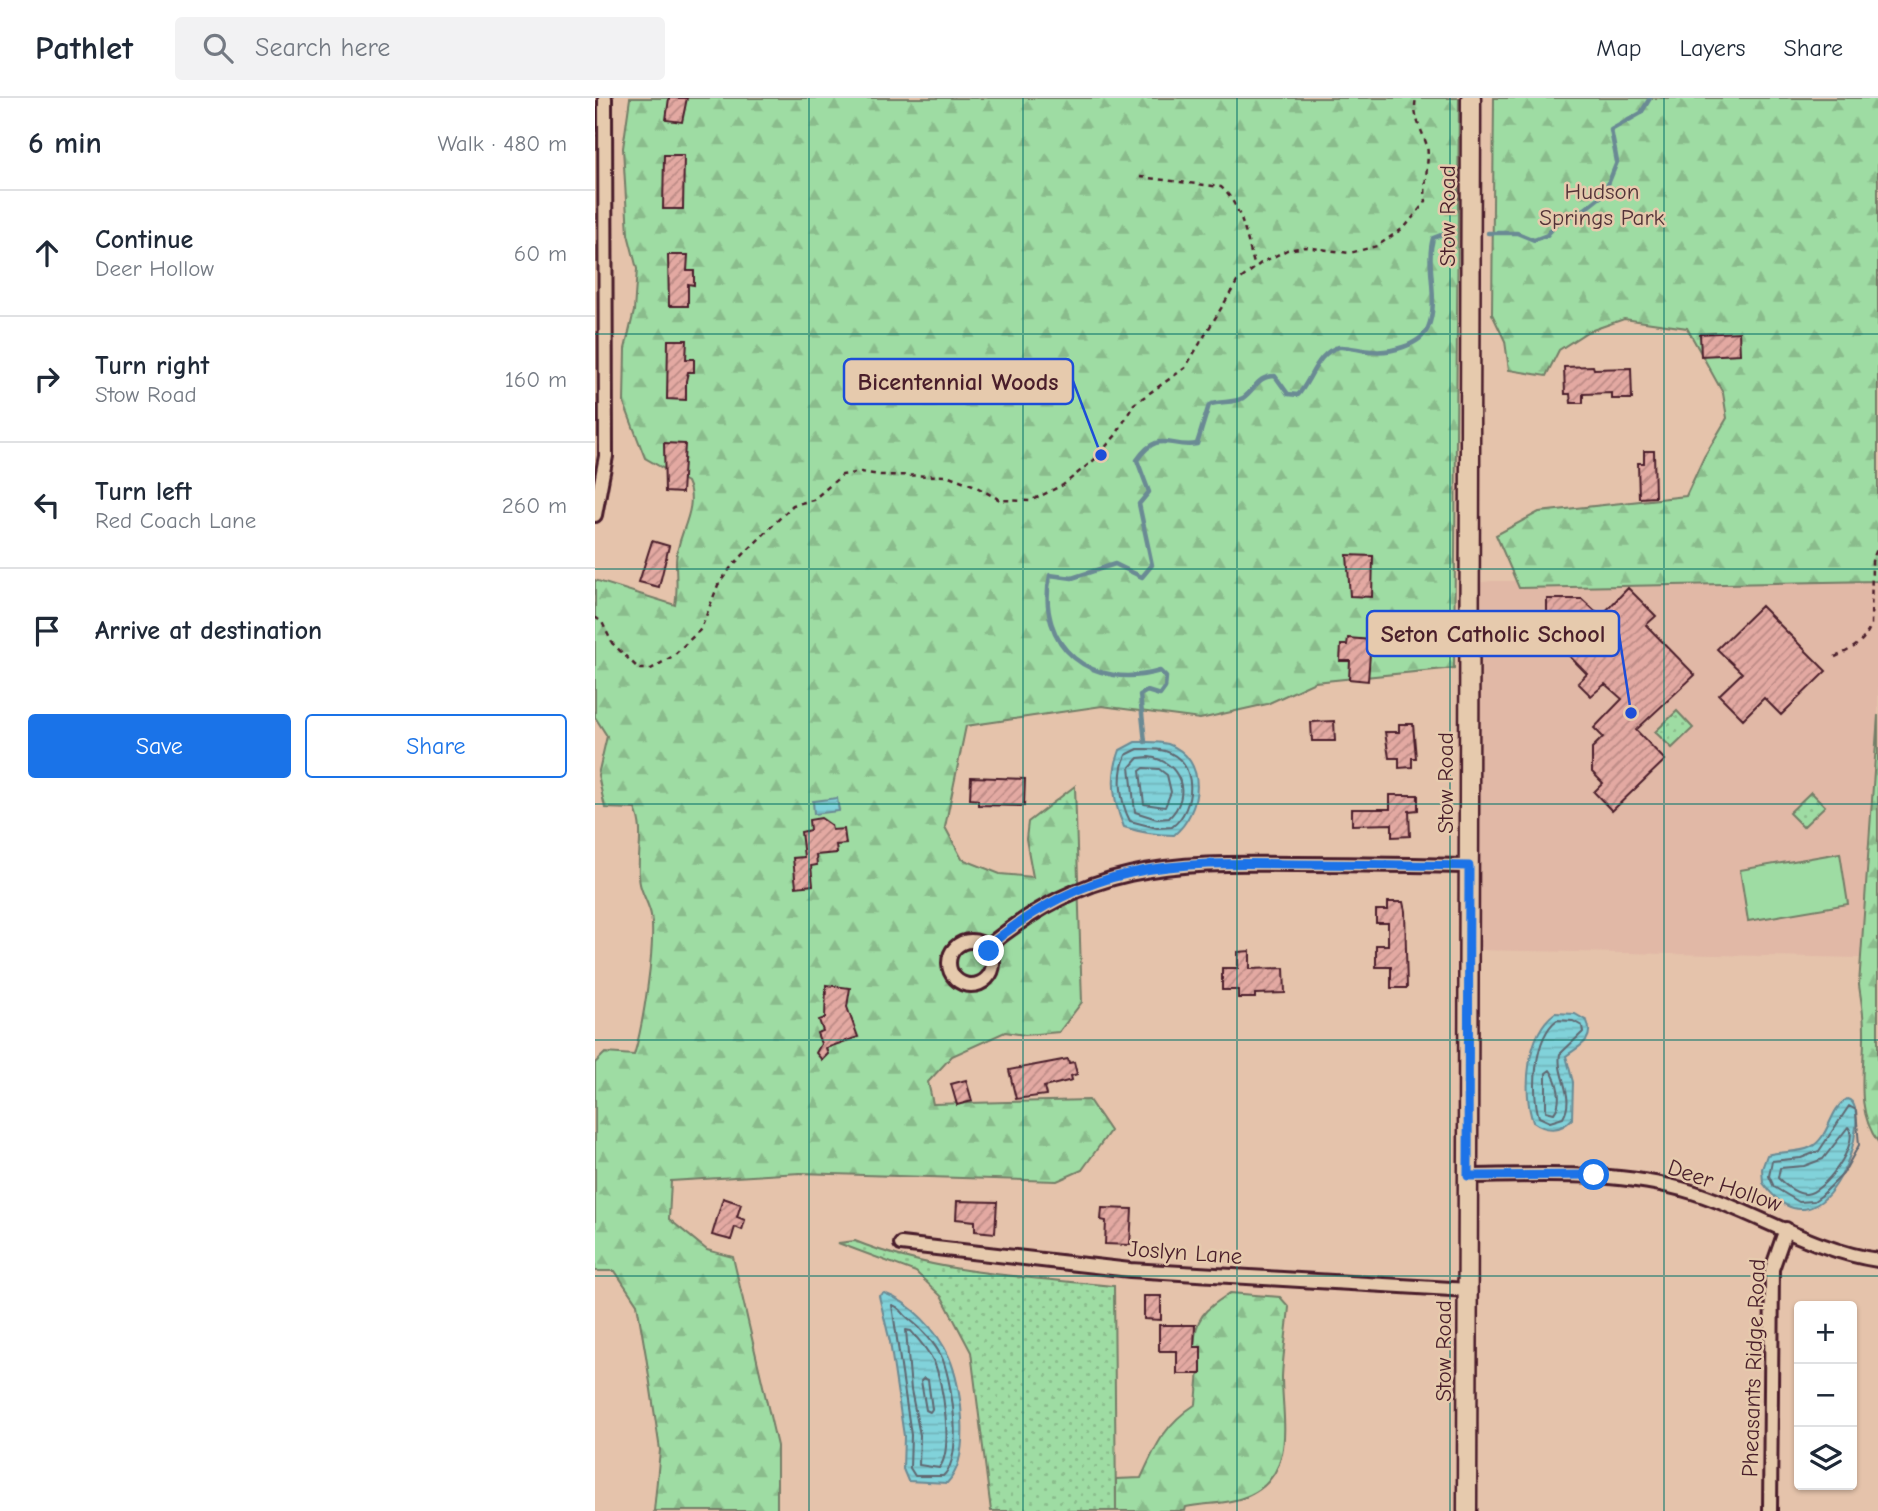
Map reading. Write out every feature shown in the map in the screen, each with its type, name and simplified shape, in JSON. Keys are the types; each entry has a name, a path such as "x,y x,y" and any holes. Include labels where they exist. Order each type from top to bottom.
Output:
{"street":[{"path":"595,515 606,456 605,98"},
{"name":"Stow Road","path":"1467,1511 1471,98"},
{"path":"986,948 1011,927 1066,894 1140,870 1209,863 1469,866"},
{"name":"Deer Hollow","path":"1468,1176 1600,1175 1646,1180 1692,1192 1844,1252 1878,1260"},
{"name":"Pheasants Ridge Road","path":"1770,1511 1773,1269 1786,1229"},
{"name":"Joslyn Lane","path":"901,1244 1130,1269 1468,1290"}],"path":[{"path":"595,617 602,622 612,643 639,669 661,666 701,629 718,585 732,566 793,505 813,500 842,475 861,472 880,475 949,476 1000,500 1030,501 1063,485 1094,460 1116,435 1134,404 1185,368 1237,282 1255,267 1287,250 1305,247 1350,253 1377,246 1405,227 1426,201 1423,184 1428,149 1417,122 1416,98"},
{"path":"1140,177 1221,187 1229,194 1237,209 1255,267"},
{"path":"1835,657 1862,642 1868,633 1871,625 1872,561 1878,547"}],"shaded area":[{"path":"1490,581 1878,581 1878,715 1861,958 1477,950 1470,584"}],"green space":[{"path":"630,98 1459,98 1454,668 1315,682 1267,704 1200,719 1102,706 966,726 945,827 962,859 1000,874 1033,877 1026,839 1028,822 1075,786 1082,1002 1059,1032 1025,1035 1005,1032 952,1056 928,1082 933,1104 1089,1100 1110,1131 1082,1170 1057,1181 800,1173 671,1181 669,1219 707,1250 733,1257 777,1446 777,1511 654,1511 660,1450 637,1304 615,1271 595,1271 595,1063 605,1053 634,1055 648,985 652,928 650,911 639,875 640,827 635,809 605,808 598,775 607,736 595,717 595,580 675,605 677,552 691,502 687,482 645,458 624,403 625,349 634,311 637,269 628,234 623,148"},
{"name":"Hudson Springs Park","path":"1494,98 1878,98 1878,581 1519,588 1496,535 1539,512 1686,496 1704,457 1727,418 1723,393 1687,328 1624,319 1587,332 1559,350 1546,376 1509,370 1505,341 1492,314"},
{"path":"1677,711 1693,728 1672,748 1655,732"},
{"path":"1878,715 1878,1142 1866,1116 1863,1102 1864,1024 1859,985"},
{"path":"1811,792 1825,806 1803,827 1789,813"},
{"path":"1840,853 1848,904 1748,921 1740,870"},
{"path":"855,1241 918,1261 950,1267 1016,1277 1114,1286 1116,1511 991,1511 971,1352 942,1297 916,1272 838,1243"},
{"path":"1230,1293 1280,1297 1289,1307 1282,1377 1284,1443 1275,1473 1265,1485 1250,1495 1235,1500 1186,1507 1185,1511 1116,1511 1116,1479 1141,1478 1163,1436 1176,1419 1196,1404 1201,1347 1194,1347 1199,1321 1208,1309"}],"water":[{"path":"1135,742 1168,744 1181,751 1190,761 1197,786 1195,800 1191,813 1174,835 1124,827 1115,798 1115,769 1120,750"},
{"path":"837,798 839,811 814,814 813,801"},
{"path":"1555,1013 1575,1014 1587,1021 1589,1034 1584,1042 1566,1056 1573,1082 1572,1119 1559,1128 1549,1129 1533,1122 1528,1079 1529,1063 1538,1034"},
{"path":"1847,1099 1855,1108 1856,1127 1851,1152 1841,1177 1826,1197 1807,1208 1786,1205 1763,1183 1762,1169 1767,1155 1811,1147 1822,1137 1836,1109"},
{"path":"884,1293 904,1303 922,1319 938,1337 954,1370 961,1403 962,1440 955,1472 947,1483 908,1481 903,1469 904,1436 890,1342 879,1296"}],"building":[{"path":"669,98 687,98 682,122 666,120"},
{"path":"664,155 684,155 683,209 663,209"},
{"path":"668,255 688,255 687,271 694,271 694,285 688,284 688,306 669,306"},
{"path":"1739,332 1740,354 1701,356 1700,334"},
{"path":"668,340 687,340 686,359 694,359 694,372 688,372 686,381 686,400 667,399"},
{"path":"1593,366 1594,369 1631,368 1632,399 1612,399 1612,393 1583,394 1583,403 1571,403 1570,394 1565,394 1564,367"},
{"path":"664,443 685,444 682,493 665,492"},
{"path":"1644,451 1654,451 1655,497 1639,498 1638,463 1644,463"},
{"path":"652,541 669,546 659,587 639,582"},
{"path":"1347,555 1373,556 1372,597 1350,596"},
{"path":"1628,588 1656,616 1646,625 1695,675 1636,730 1665,760 1612,811 1594,792 1603,783 1592,772 1592,748 1603,737 1594,728 1622,699 1605,684 1591,696 1578,683 1587,674 1547,633 1547,599 1582,599 1601,616"},
{"path":"1761,606 1826,671 1781,715 1764,698 1743,719 1719,695 1742,673 1717,649"},
{"path":"1348,638 1371,640 1368,681 1349,679 1350,661 1340,661 1341,645 1347,645"},
{"path":"1334,721 1335,741 1312,741 1311,722"},
{"path":"1399,724 1413,724 1416,758 1412,758 1412,767 1399,768 1399,758 1389,758 1385,732 1399,732"},
{"path":"971,777 1025,779 1024,806 978,805 978,800 970,799"},
{"path":"1390,795 1418,795 1418,810 1409,811 1410,836 1392,837 1392,824 1352,825 1352,809 1390,809"},
{"path":"821,818 831,825 832,830 844,829 846,844 836,845 837,853 816,855 817,865 811,866 813,885 796,887 793,858 804,857 801,832 810,830 809,820"},
{"path":"1388,902 1403,902 1405,911 1407,988 1391,988 1391,967 1376,967 1376,945 1388,945 1388,923 1376,923 1376,910 1388,910"},
{"path":"1250,951 1250,969 1284,968 1285,993 1255,994 1255,998 1238,998 1238,990 1222,990 1222,968 1238,968 1238,952"},
{"path":"826,985 850,988 847,1007 858,1037 826,1048 828,1054 822,1060 816,1053 821,1044 817,1033 823,1031 819,1020 825,1018"},
{"path":"1068,1059 1069,1063 1074,1062 1077,1074 1071,1076 1072,1080 1044,1087 1046,1095 1016,1099 1009,1070"},
{"path":"966,1080 972,1101 957,1105 951,1084"},
{"path":"723,1198 741,1204 737,1217 745,1220 742,1230 735,1227 731,1240 712,1235"},
{"path":"957,1201 997,1202 995,1233 975,1231 975,1221 956,1219"},
{"path":"1102,1208 1132,1209 1130,1245 1105,1244 1106,1221 1101,1220"},
{"path":"1144,1296 1161,1296 1161,1320 1144,1319"},
{"path":"1159,1325 1195,1325 1194,1347 1201,1347 1201,1374 1177,1374 1177,1351 1159,1351"}],"waterway":[{"path":"1488,233 1517,233 1534,240 1547,235 1557,223 1585,209 1604,194 1617,162 1611,130 1641,113 1650,98"},
{"path":"1145,742 1140,695 1147,691 1160,695 1165,688 1166,677 1160,671 1135,676 1112,675 1092,669 1074,658 1061,643 1051,624 1048,601 1050,575 1072,578 1115,564 1142,577 1152,565 1139,504 1149,492 1137,460 1145,450 1159,442 1197,444 1209,405 1243,398 1264,378 1275,376 1288,394 1298,395 1320,361 1331,350 1343,347 1386,351 1403,347 1418,339 1428,328 1433,305 1433,238 1449,232"}],"place":[{"name":"Bicentennial Woods","path":"1101,455"},
{"name":"Seton Catholic School","path":"1631,713"}],"route":[{"path":"989,951 986,948 1011,927 1066,894 1102,880 1140,870 1209,863 1469,866 1468,1176 1594,1175"}]}
